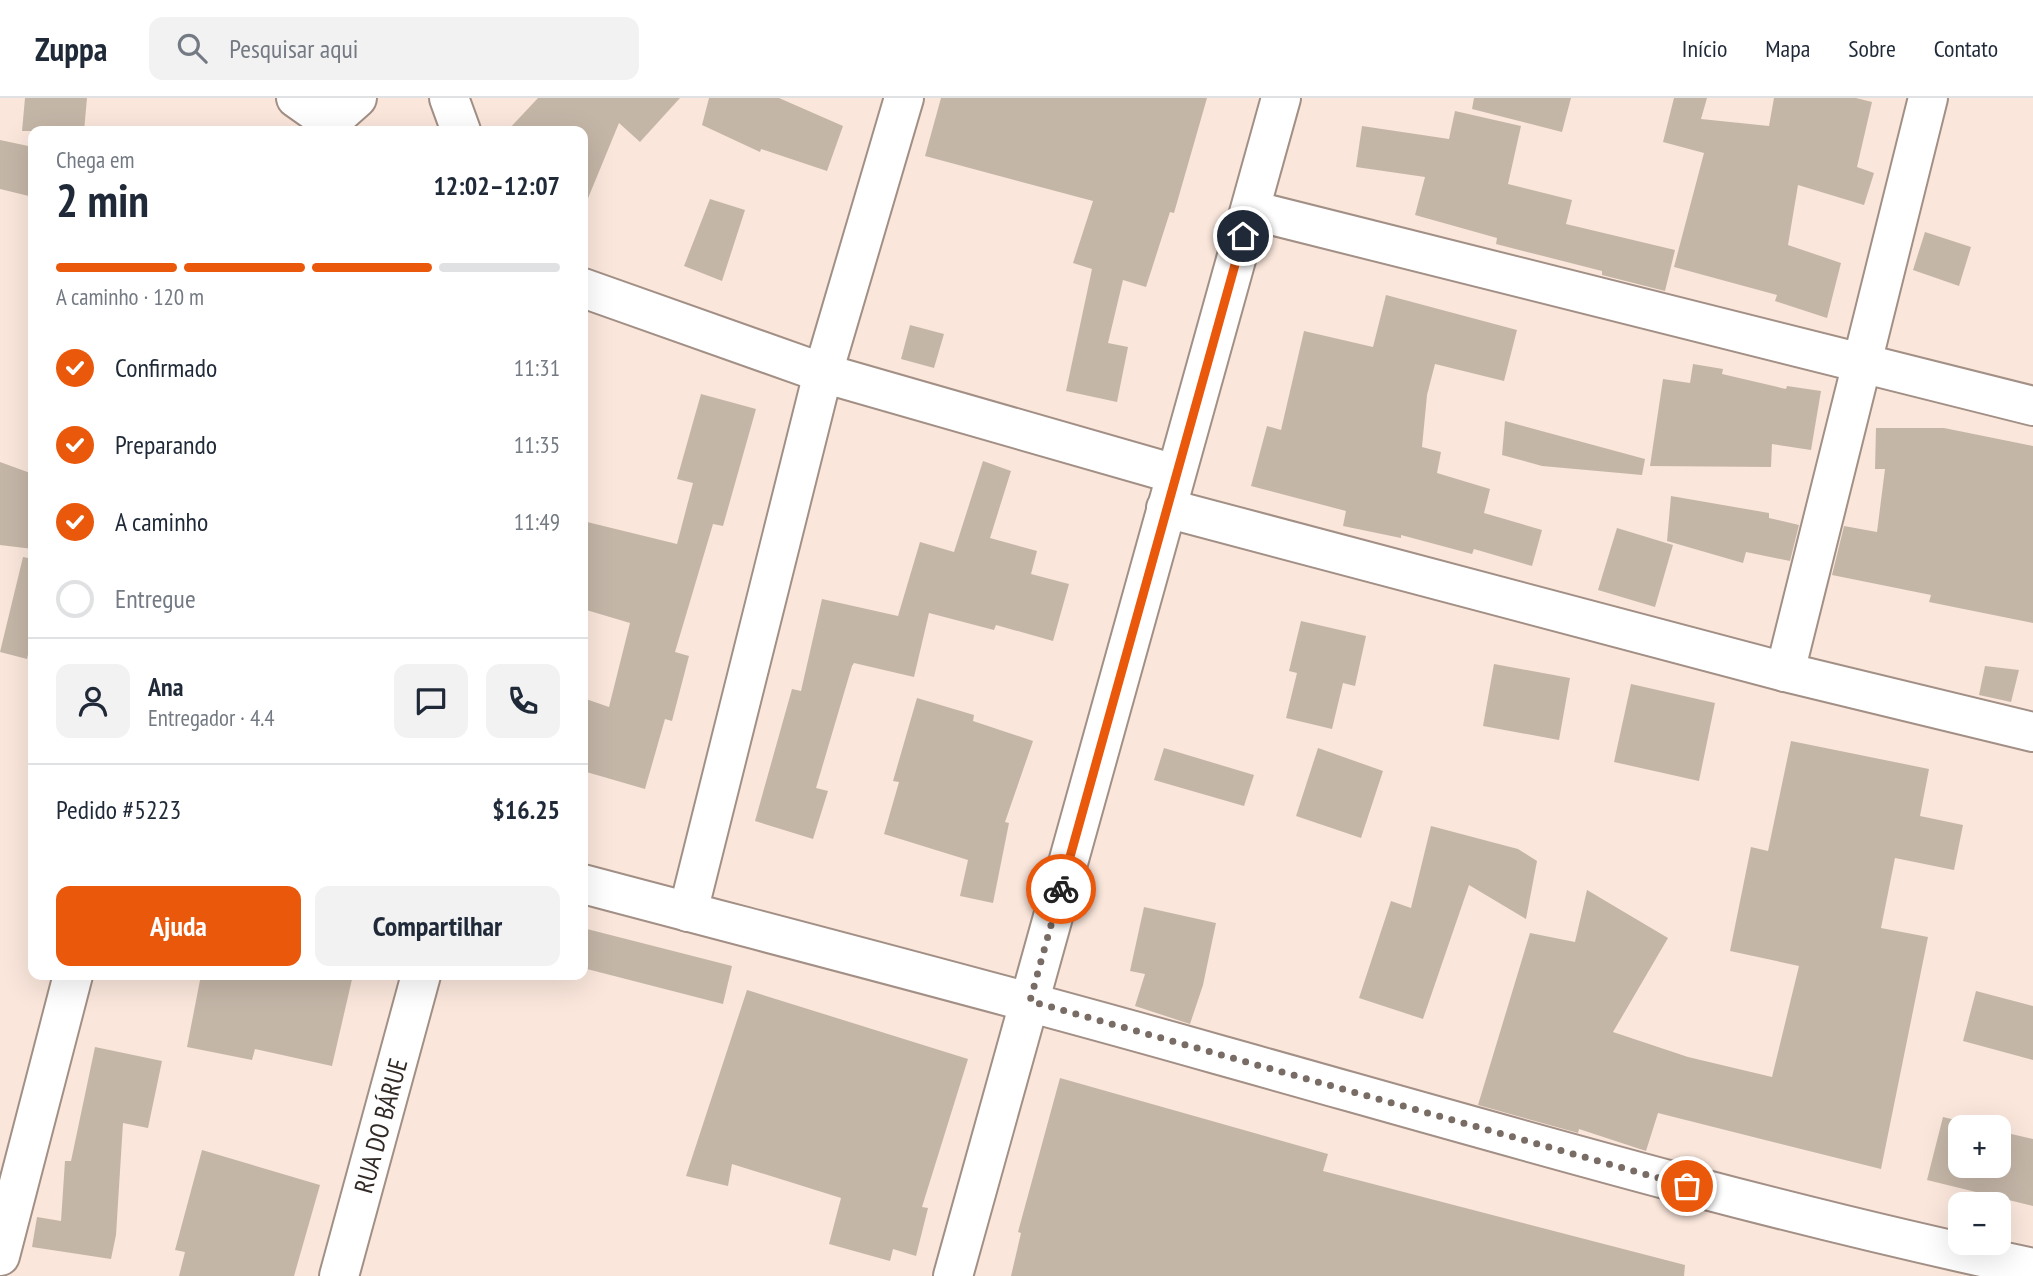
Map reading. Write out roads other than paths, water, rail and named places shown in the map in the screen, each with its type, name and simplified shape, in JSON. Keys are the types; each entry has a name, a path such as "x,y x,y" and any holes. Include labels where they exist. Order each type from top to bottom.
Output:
{"street":[{"path":"296,98 338,117"},
{"path":"449,98 459,126"},
{"path":"688,912 823,373 904,98"},
{"path":"953,1276 1281,98"},
{"path":"1785,672 1928,98"},
{"path":"1251,210 2033,406"},
{"path":"588,290 1170,491 1785,672 2033,732"},
{"path":"588,885 1030,1001 1713,1194 1902,1241 2033,1268"},
{"path":"0,1256 14,1140 71,980"},
{"name":"RUA DO BÁRUE","path":"339,1276 420,980"}]}
